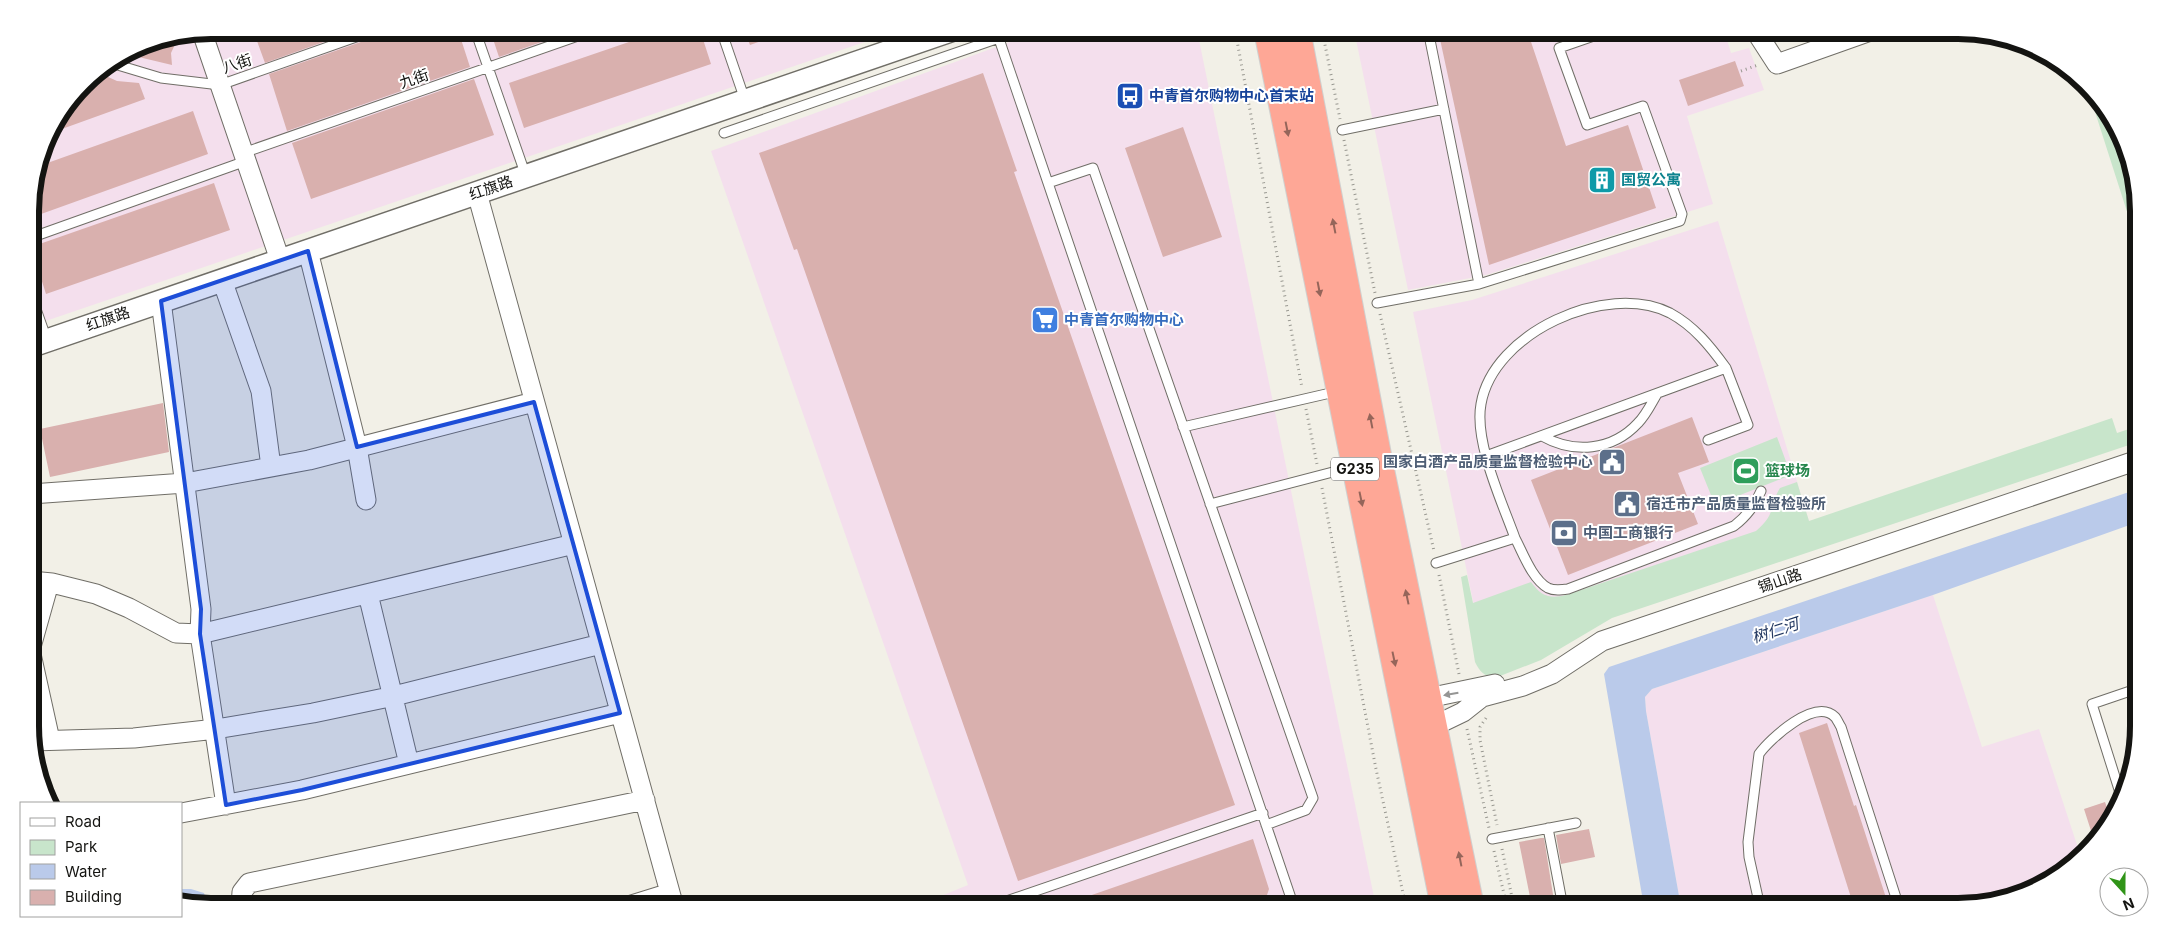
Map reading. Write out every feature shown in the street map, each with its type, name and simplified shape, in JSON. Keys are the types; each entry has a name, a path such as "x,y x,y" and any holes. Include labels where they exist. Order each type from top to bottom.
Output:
{"highway":[{"name":"G235","path":"1270,39 1340,390 1366,463 1428,698 1468,898"},
{"name":"G235","path":"1297,39 1366,463 1442,898"}],"street":[{"path":"204,39 280,260"},
{"name":"红旗路","path":"39,343 925,39"},
{"path":"1761,39 1777,64 1848,39"},
{"path":"477,193 671,898"},
{"path":"308,251 357,447 366,500"},
{"path":"222,280 261,391 271,467"},
{"path":"161,301 201,609 200,634 226,804"},
{"path":"39,493 185,483 271,467 534,402"},
{"name":"锡山路","path":"1428,698 1522,678 1553,663 1599,632 2130,453"},
{"name":"锡山路","path":"1434,726 1463,712 1482,697 1523,686 1552,674 1602,641 2130,463"},
{"path":"40,582 96,594 129,608 176,633 200,634 574,544"},
{"path":"368,594 394,696 408,764"},
{"path":"39,723 41,740 134,738 216,729 313,713 394,696 602,644"},
{"path":"182,813 302,790 620,713"},
{"path":"242,898 242,892 249,883 645,800"}],"lane":[{"name":"八街","path":"220,85 350,39"},
{"path":"478,39 526,176"},
{"name":"九街","path":"39,235 488,67 569,39"},
{"path":"724,39 746,101"},
{"path":"724,133 984,39"},
{"path":"1000,39 1291,898"},
{"path":"1430,39 1479,284"},
{"path":"1378,303 1479,284 1680,221 1683,218 1643,106 1587,125 1559,48 1585,39"},
{"path":"120,65 160,78 220,85"},
{"path":"1342,130 1444,109"},
{"path":"1048,183 1092,168 1313,798 1306,810 1266,825"},
{"path":"1708,440 1748,425 1726,368 1702,336 1669,313 1650,306 1630,304 1599,305 1568,313 1542,326 1499,364 1484,391 1480,414 1486,456 1515,538 1536,577 1548,588 1557,590 1568,589 1734,526 1752,509 1761,491"},
{"path":"1486,456 1726,368"},
{"path":"1183,427 1340,390"},
{"path":"1542,436 1558,444 1585,448 1613,440 1631,430 1639,422 1657,394"},
{"path":"1210,504 1366,463"},
{"path":"1436,563 1515,538"},
{"path":"2119,788 2092,704 2130,691"},
{"path":"1758,898 1749,858 1748,842 1759,754 1767,743 1780,732 1803,717 1818,712 1827,712 1835,717 1841,727 1896,898"},
{"path":"1015,898 1262,813"},
{"path":"1496,839 1576,822"},
{"path":"1548,828 1562,898"}],"path":[{"path":"1324,39 1378,303 1463,692"},
{"path":"1463,712 1512,898"},
{"path":"1491,712 1480,727 1480,740 1506,898"}],"highlighted area":[{"path":"308,251 357,447 534,402 620,713 302,790 226,805 200,634 201,609 161,301"}],"shaded area":[{"path":"199,39 874,39 39,323 39,199 45,166 56,135 81,97 97,81 135,56 155,48"},
{"path":"1018,39 1199,39 1374,898 936,898 968,885 711,151"},
{"path":"1356,39 1727,39 1731,53 1749,48 1764,90 1687,116 1713,204 1486,275 1408,290"},
{"path":"1718,221 1809,521 1479,630 1413,312 1472,300"},
{"path":"1933,595 1982,747 2039,729 2078,849 2063,863 2034,881 1992,895 1970,898 1679,898 1646,711 1645,697 1652,689"}],"green space":[{"path":"2092,103 2107,125 2117,145 2124,166 2129,188 2130,221"},
{"path":"2112,418 2117,433 2130,429 2130,445 1612,618 1541,660 1495,678 1483,673 1475,662 1461,577 1467,575 1473,603 1531,582 1546,595 1555,597 1566,595 1756,531 1763,525 1770,514 1780,488 1797,482 1809,521"},
{"name":"篮球场","path":"1777,437 1791,475 1715,505 1700,468"}],"water":[{"name":"树仁河","path":"2130,492 2130,525 1933,595 1652,689 1645,697 1646,711 1679,898 1642,898 1604,674 1609,667"},
{"path":"182,889 191,889 204,893 205,898 188,897 182,896"}],"building":[{"path":"256,39 332,39 265,63"},
{"path":"369,39 461,39 470,67 287,131 269,74"},
{"path":"493,39 550,39 499,57"},
{"path":"638,39 703,39 711,64 524,128 509,83"},
{"path":"748,39 767,39 750,45"},
{"path":"1440,39 1530,39 1566,146 1628,125 1656,208 1489,265"},
{"path":"176,42 171,53 172,65 135,56"},
{"path":"1735,61 1744,86 1688,106 1679,80"},
{"path":"983,73 1017,171 1014,172 1235,805 1018,881 797,249 794,250 759,153"},
{"path":"105,75 117,81 139,83 145,99 59,130 81,97"},
{"path":"474,79 494,135 311,199 292,143"},
{"path":"193,111 208,154 39,215 40,188 46,164"},
{"path":"1183,127 1222,237 1163,257 1125,148"},
{"path":"214,183 230,230 46,294 39,272 39,244"},
{"path":"163,403 169,452 50,477 40,429"},
{"path":"1692,417 1709,462 1678,473 1698,524 1568,575 1531,480"},
{"path":"1827,723 1886,898 1851,898 1799,733"},
{"path":"2105,802 2108,810 2092,834 2084,809"},
{"path":"1589,829 1595,857 1561,864 1556,835"},
{"path":"1544,838 1554,898 1530,898 1519,842"},
{"path":"1253,839 1269,889 1266,898 1083,898"}],"place":[{"name":"中青首尔购物中心首末站","path":"1130,96"},
{"name":"国贸公寓","path":"1602,180"},
{"name":"中青首尔购物中心","path":"1045,320"},
{"name":"国家白酒产品质量监督检验中心","path":"1612,462"},
{"name":"篮球场","path":"1746,471"},
{"name":"宿迁市产品质量监督检验所","path":"1627,504"},
{"name":"中国工商银行","path":"1564,533"}]}
